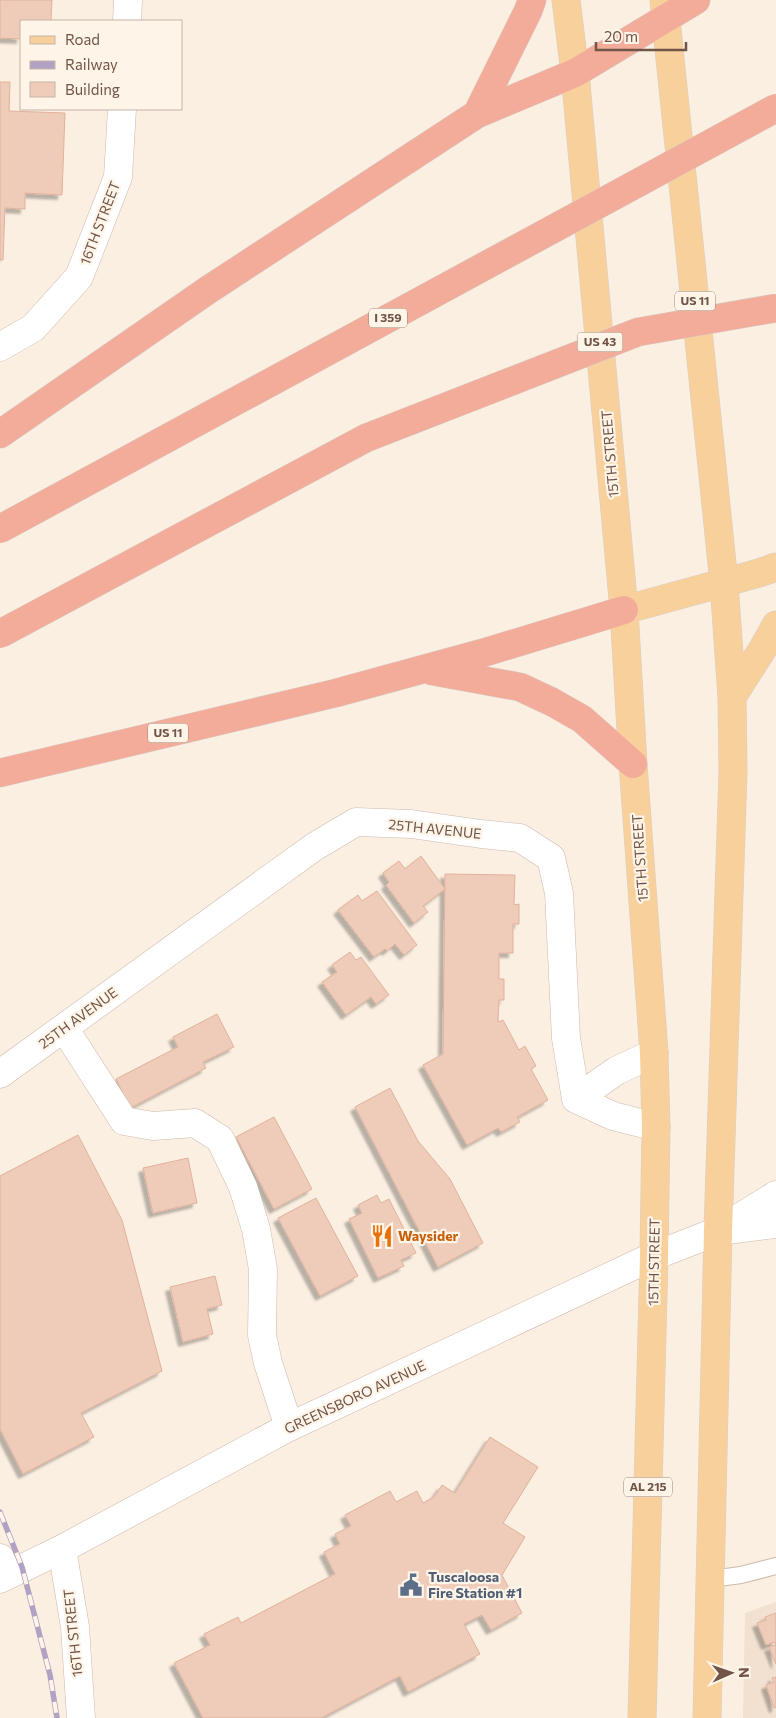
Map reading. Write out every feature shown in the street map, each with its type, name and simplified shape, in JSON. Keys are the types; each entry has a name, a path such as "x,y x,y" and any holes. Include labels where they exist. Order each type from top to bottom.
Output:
{"highway":[{"path":"477,114 532,0"},
{"path":"0,434 208,290 477,114 575,73 665,9 696,0"},
{"name":"I 359","path":"0,529 776,108"},
{"path":"0,634 366,438 638,332 776,308"},
{"name":"US 11","path":"0,773 336,693 486,652 624,610"},
{"path":"423,669 520,687 582,719 633,764"}],"main road":[{"name":"15TH STREET","path":"566,0 575,73 624,610 654,1053 656,1127 654,1256 642,1718"},
{"name":"US 11","path":"624,610 724,583 665,9"},
{"path":"708,1718 718,1232 733,771 732,697 724,583 776,567"},
{"path":"732,697 776,625"}],"street":[{"path":"127,20 128,0"},
{"name":"16TH STREET","path":"0,347 33,328 79,277 118,177 122,110"},
{"name":"25TH AVENUE","path":"0,1074 314,847 356,822 411,824 520,838 550,858 559,893 566,1038 576,1099"},
{"path":"64,1028 124,1121 153,1126 195,1123 220,1138 243,1187 256,1229 263,1269 262,1335 268,1364 289,1427"},
{"path":"654,1053 616,1071 576,1099 612,1116 656,1127"},
{"name":"GREENSBORO AVENUE","path":"2,1571 62,1549 289,1427 654,1256 718,1232 776,1195"},
{"name":"GREENSBORO AVENUE","path":"718,1232 776,1224"},
{"name":"16TH STREET","path":"62,1549 75,1627 81,1718"}],"lane":[{"path":"710,1579 741,1575 776,1566"}],"shaded area":[{"path":"776,1602 776,1718 743,1718 745,1613"}],"building":[{"path":"0,0 52,0 51,20 20,20 20,39 0,38"},
{"path":"0,82 10,82 9,111 65,113 62,195 25,193 25,209 5,208 3,260 0,260"},
{"path":"421,856 445,889 423,906 428,912 414,923 386,885 389,882 383,873 399,861 405,869"},
{"path":"445,874 515,875 514,905 519,904 519,924 513,924 513,953 499,953 499,979 504,979 504,1000 499,1000 498,1022 503,1020 519,1050 525,1046 536,1066 531,1069 548,1100 517,1117 520,1122 501,1132 498,1128 467,1145 423,1065 443,1054"},
{"path":"377,891 417,945 404,955 395,944 387,951 385,949 374,957 338,910 358,895 362,901"},
{"path":"350,952 356,960 361,957 389,995 376,1004 371,997 346,1015 322,982 337,972 332,965"},
{"path":"217,1014 234,1047 203,1062 206,1068 130,1108 116,1079 178,1047 173,1037"},
{"path":"390,1088 418,1141 450,1179 483,1243 438,1267 355,1107"},
{"path":"274,1117 312,1189 274,1209 236,1137"},
{"path":"78,1135 122,1220 162,1371 81,1413 94,1437 23,1474 0,1429 0,1176"},
{"path":"188,1158 197,1203 153,1213 143,1168"},
{"name":"Waysider","path":"377,1195 381,1203 389,1199 416,1253 401,1260 404,1266 378,1278 349,1219 362,1213 358,1205"},
{"path":"316,1198 358,1276 320,1296 278,1218"},
{"path":"215,1276 222,1305 207,1309 213,1334 183,1342 170,1287"},
{"name":"Tuscaloosa Fire Station #1","path":"490,1437 538,1467 503,1523 525,1537 502,1575 522,1613 491,1630 482,1615 464,1624 480,1654 408,1692 400,1676 321,1718 203,1718 174,1663 210,1645 204,1634 238,1617 241,1623 335,1574 324,1552 340,1544 335,1534 351,1526 345,1515 390,1491 396,1502 417,1491 423,1503 434,1497 442,1485 455,1493"},
{"path":"776,1613 776,1645 775,1642 766,1645 757,1623 766,1620 765,1617"},
{"path":"776,1645 776,1664 769,1647"},
{"path":"776,1677 776,1707 774,1708 766,1685 774,1682 772,1678"}],"railway":[{"path":"0,1512 22,1567 50,1675 57,1718"}],"place":[{"name":"Waysider","path":"382,1236"},
{"name":"Tuscaloosa Fire Station #1","path":"411,1585"}]}
